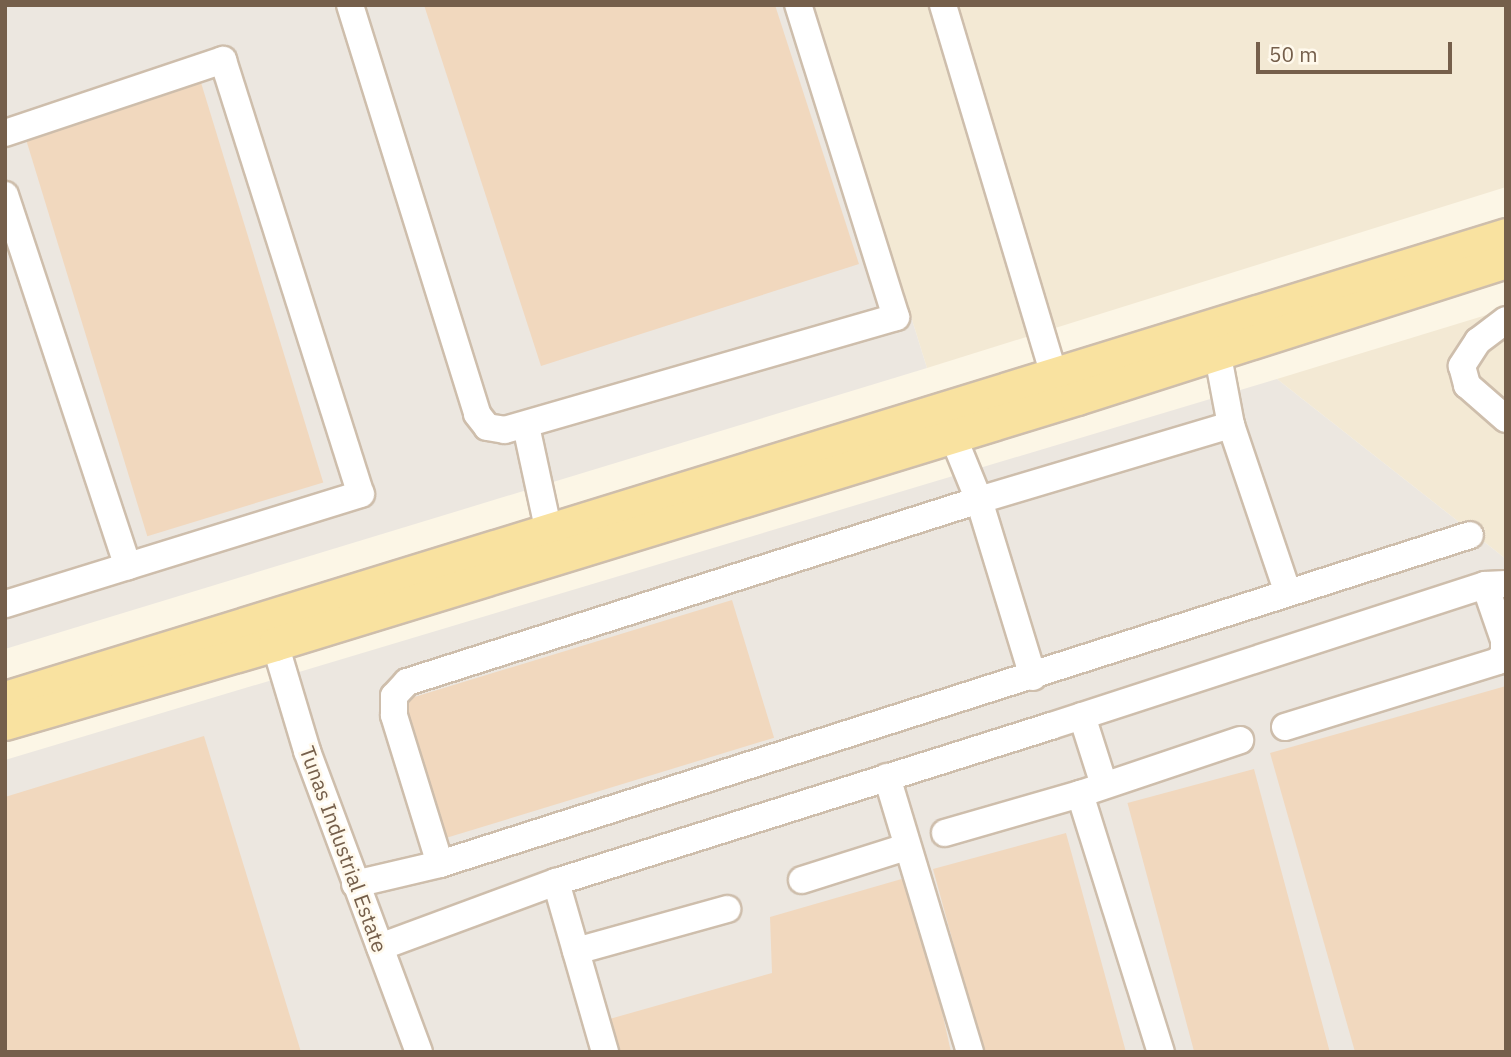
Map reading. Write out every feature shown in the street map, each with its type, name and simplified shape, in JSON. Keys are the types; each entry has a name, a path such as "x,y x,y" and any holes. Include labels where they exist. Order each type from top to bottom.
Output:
{"main road":[{"path":"5,698 1506,235"},
{"path":"5,723 275,644 952,434 1077,398 1217,351 1506,261"}],"street":[{"path":"350,5 477,414 487,427 495,429 526,426 896,317 797,5"},
{"path":"943,5 1054,375"},
{"path":"5,133 223,60 361,494 5,604"},
{"path":"5,195 128,566"},
{"path":"1506,320 1478,341 1462,366 1467,385 1506,419"},
{"path":"1217,351 1231,425 1288,593"},
{"path":"440,864 394,715 394,696 407,682 979,500 1231,425"},
{"path":"526,426 549,532"},
{"path":"952,434 979,500 1033,677"},
{"path":"355,884 440,864 1033,677 1471,535"},
{"path":"380,947 556,881 1495,584 1504,640 1504,653 1497,661 1285,727"},
{"name":"Tunas Industrial Estate","path":"275,644 307,751 419,1052"},
{"path":"1082,716 1092,789 1161,1052"},
{"path":"945,833 1092,789 1240,740"},
{"path":"887,777 970,1052"},
{"path":"802,880 906,847"},
{"path":"556,881 605,1052"},
{"path":"576,951 727,909"}],"shaded area":[{"path":"5,5 814,5 927,368 5,649"},
{"path":"814,5 1506,5 1506,187 927,368"},
{"path":"1506,309 1506,559 1277,379"},
{"path":"1277,379 1506,559 1506,1052 5,1052 5,760"}],"building":[{"path":"424,5 775,5 859,264 541,366"},
{"path":"199,76 323,482 147,536 23,130"},
{"path":"732,600 774,738 438,840 396,703"},
{"path":"1506,686 1506,1052 1355,1052 1270,753"},
{"path":"204,736 301,1052 5,1052 5,797"},
{"path":"1254,769 1330,1052 1194,1052 1127,803"},
{"path":"1066,833 1126,1052 983,1052 933,869"},
{"path":"912,876 951,1052 615,1052 606,1020 772,973 770,917"}]}
